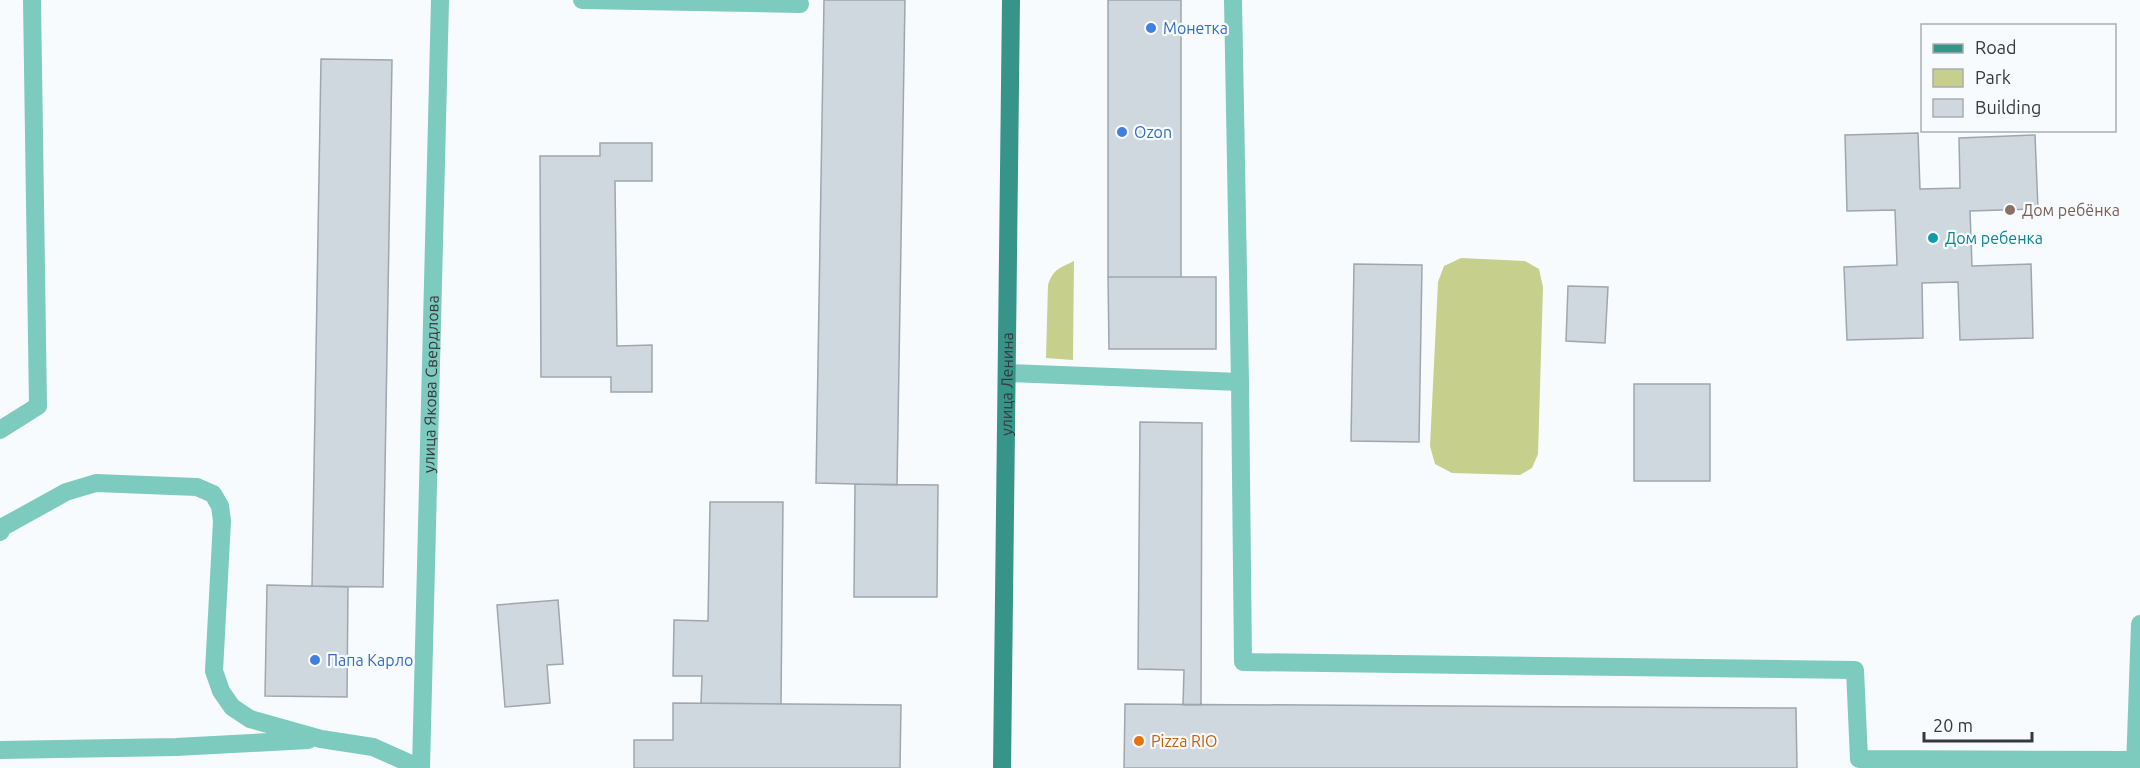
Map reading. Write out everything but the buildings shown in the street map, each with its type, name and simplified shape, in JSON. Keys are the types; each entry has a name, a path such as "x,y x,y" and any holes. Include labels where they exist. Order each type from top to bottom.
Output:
{"main road":[{"name":"улица Ленина","path":"1002,768 1011,0"}],"street":[{"path":"0,430 38,406 32,0"},
{"name":"улица Якова Свердлова","path":"420,768 440,0"},
{"path":"582,0 801,4"},
{"path":"1233,0 1244,662 1855,670 1858,759 2135,764 2140,624"},
{"path":"1007,373 1240,382"},
{"path":"0,532 3,527 66,492 96,483 197,487 213,494 220,506 222,521 214,671 221,691 232,707 250,719 321,739 373,747 420,768"},
{"path":"0,750 176,747 321,739"}],"green space":[{"path":"1461,258 1525,261 1539,269 1543,287 1538,454 1532,468 1520,475 1452,473 1435,464 1430,446 1438,282 1444,266"},
{"path":"1074,261 1073,360 1046,358 1048,285 1055,272"}],"place":[{"name":"Монетка","path":"1151,28"},
{"name":"Ozon","path":"1122,132"},
{"name":"Дом ребёнка","path":"2010,210"},
{"name":"Дом ребенка","path":"1933,238"},
{"name":"Папа Карло","path":"315,660"},
{"name":"Pizza RIO","path":"1139,741"}]}
